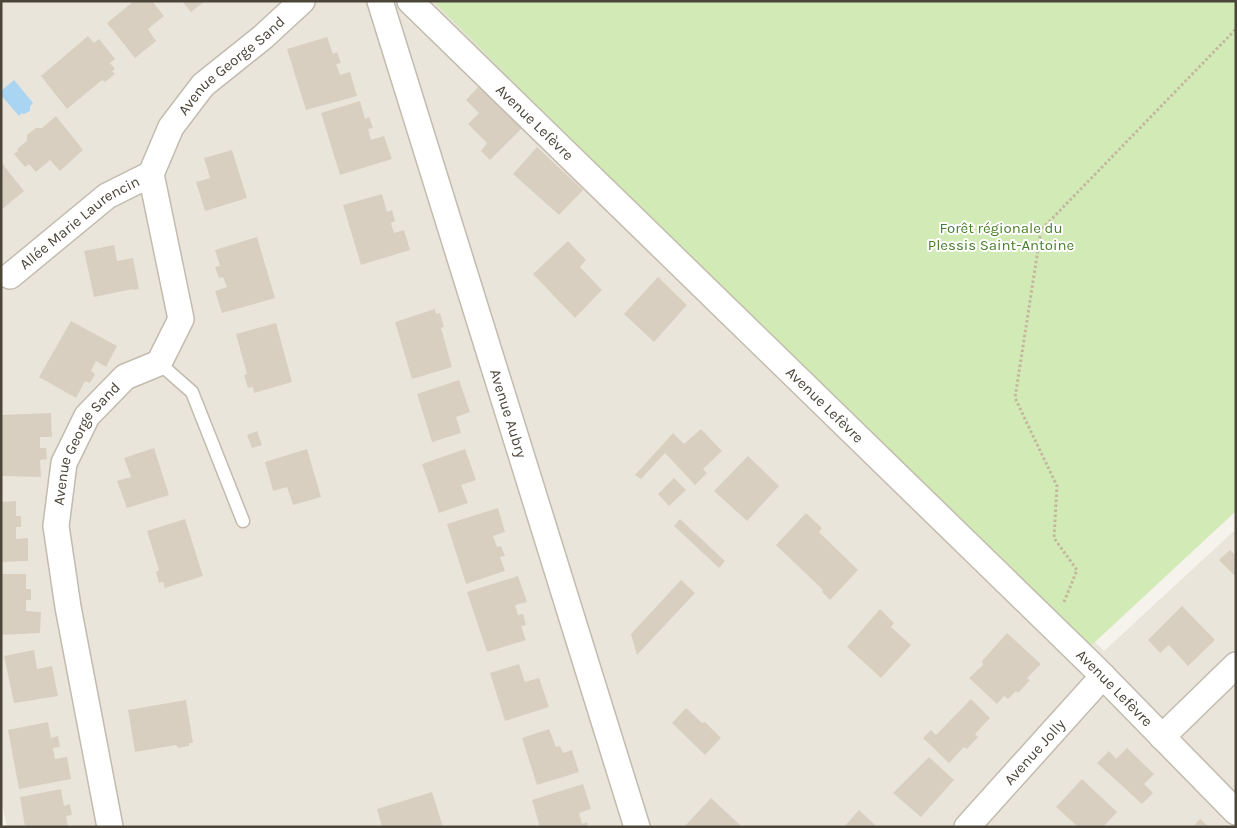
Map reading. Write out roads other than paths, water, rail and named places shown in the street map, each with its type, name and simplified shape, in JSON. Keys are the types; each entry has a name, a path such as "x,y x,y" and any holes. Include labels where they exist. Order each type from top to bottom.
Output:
{"street":[{"name":"Avenue George Sand","path":"151,174 171,127 203,86 263,37 302,1"},
{"name":"Avenue Aubry","path":"380,1 637,827"},
{"name":"Avenue Lefèvre","path":"410,1 1103,676 1236,812"},
{"name":"Allée Marie Laurencin","path":"10,276 107,196 151,174"},
{"path":"151,174 181,319 159,362"},
{"name":"Avenue George Sand","path":"110,827 68,607 56,526 64,463 87,416 125,377 159,362"},
{"path":"1162,737 1236,665"},
{"name":"Avenue Jolly","path":"967,827 1103,676"}],"lane":[{"path":"159,362 192,392 243,521"}],"water":[{"path":"14,80 33,103 30,106 30,111 19,116 1,95 1,91"}],"park label":[{"name":"Forêt régionale du Plessis Saint-Antoine","path":"1001,236"}]}
